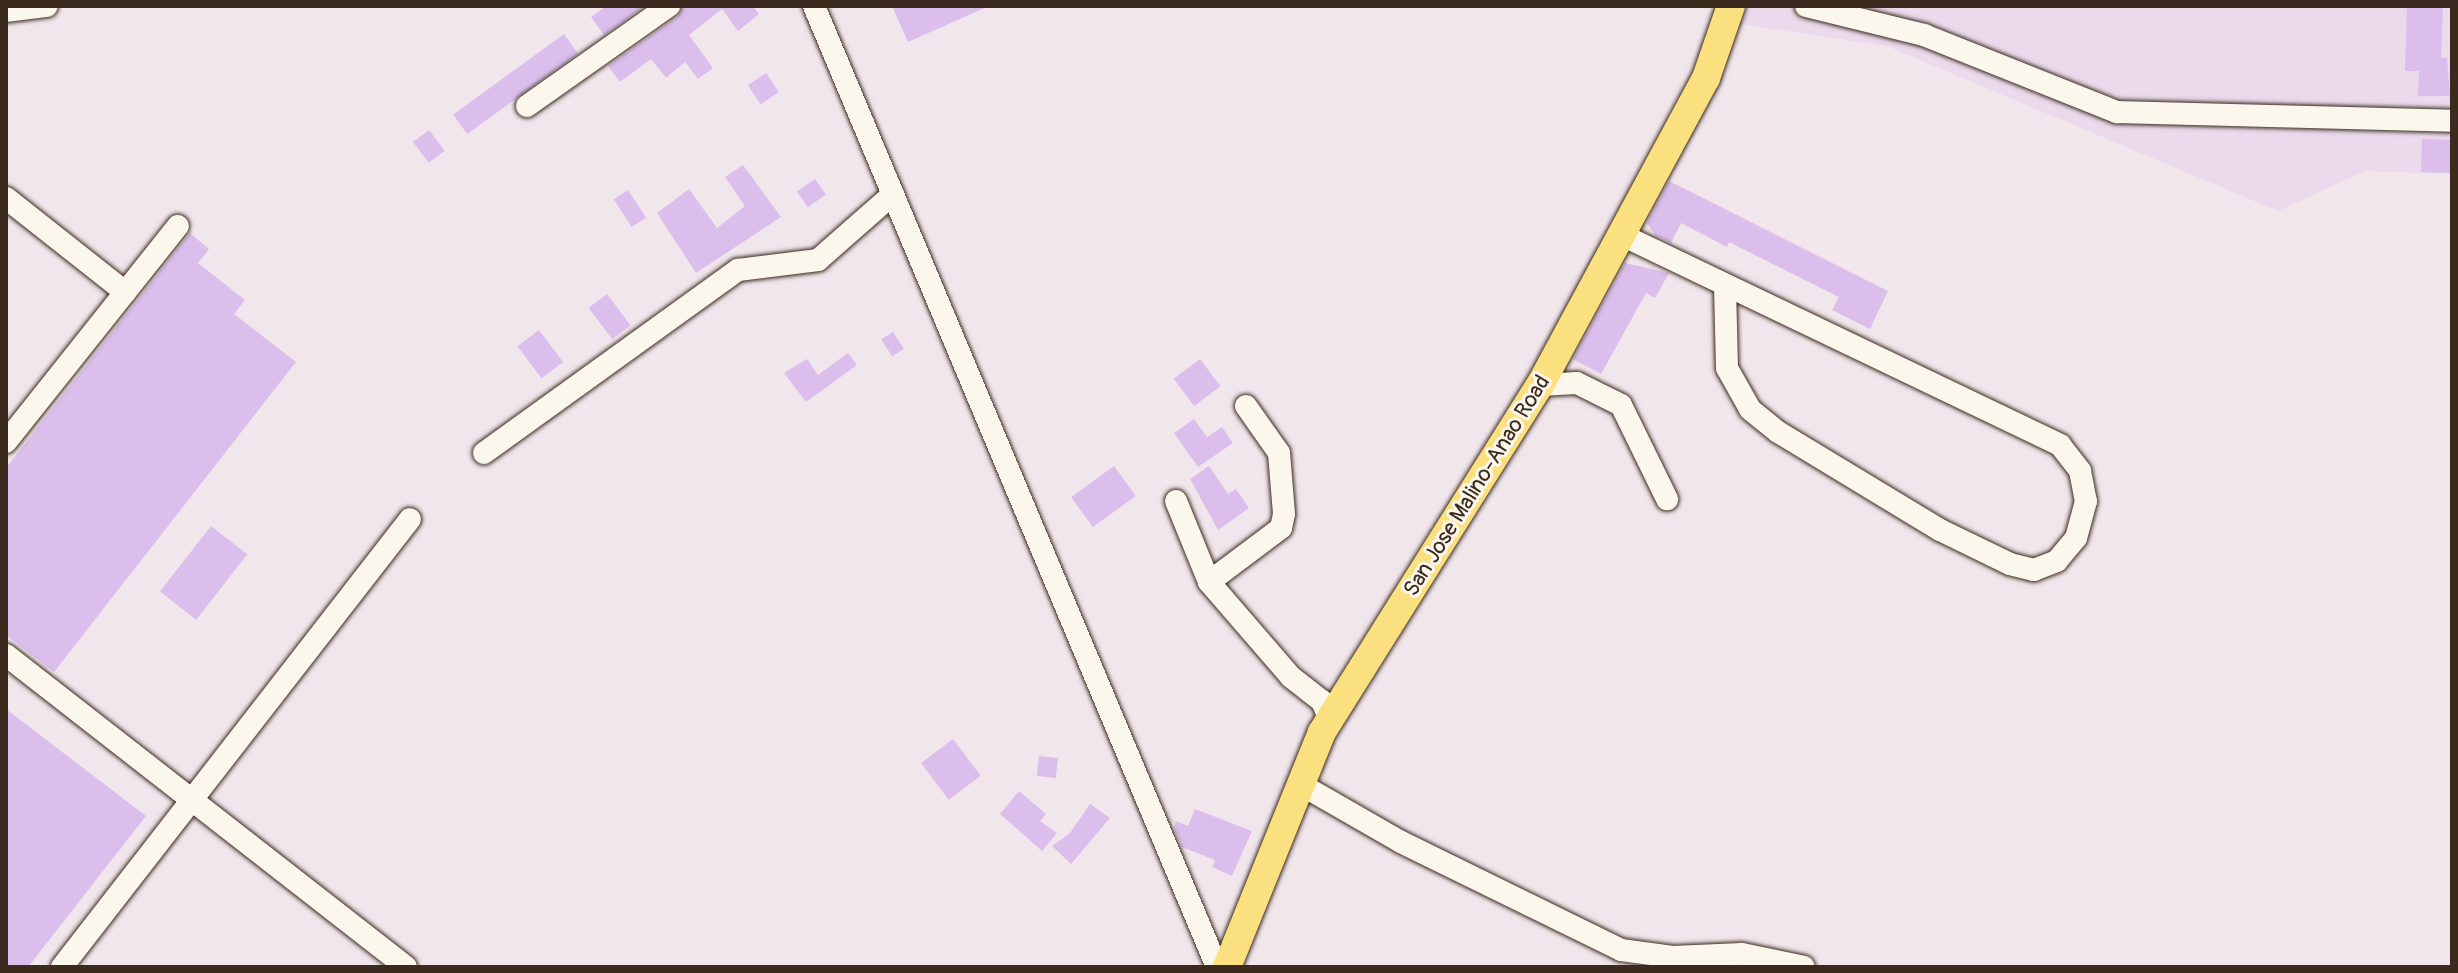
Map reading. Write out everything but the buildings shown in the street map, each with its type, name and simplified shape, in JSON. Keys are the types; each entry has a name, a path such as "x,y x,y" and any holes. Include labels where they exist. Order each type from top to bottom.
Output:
{"main road":[{"name":"San Jose Malino-Anao Road","path":"1227,967 1300,784 1330,721 1540,385 1706,78 1731,6"}],"street":[{"path":"6,11 47,6"},
{"path":"527,106 669,6"},
{"path":"814,6 1217,967"},
{"path":"1806,6 1924,35 2117,112 2452,121"},
{"path":"484,453 738,270 818,260 893,194"},
{"path":"6,198 125,292"},
{"path":"6,442 178,226"},
{"path":"1622,235 2060,445 2080,471 2086,501 2076,538 2057,561 2034,570 2010,564 1940,530 1778,432 1750,409 1727,368 1725,287"},
{"path":"1540,385 1577,383 1621,405 1667,499"},
{"path":"1209,582 1281,528 1284,514 1279,453 1246,406"},
{"path":"1176,501 1209,582 1291,677 1322,701 1330,721"},
{"path":"62,967 410,519"},
{"path":"6,655 406,967"},
{"path":"1300,784 1401,842 1621,950 1673,957 1742,954 1804,967"}],"shaded area":[{"path":"1748,6 2452,6 2452,174 2365,171 2278,211 1887,46 1740,24"}]}
